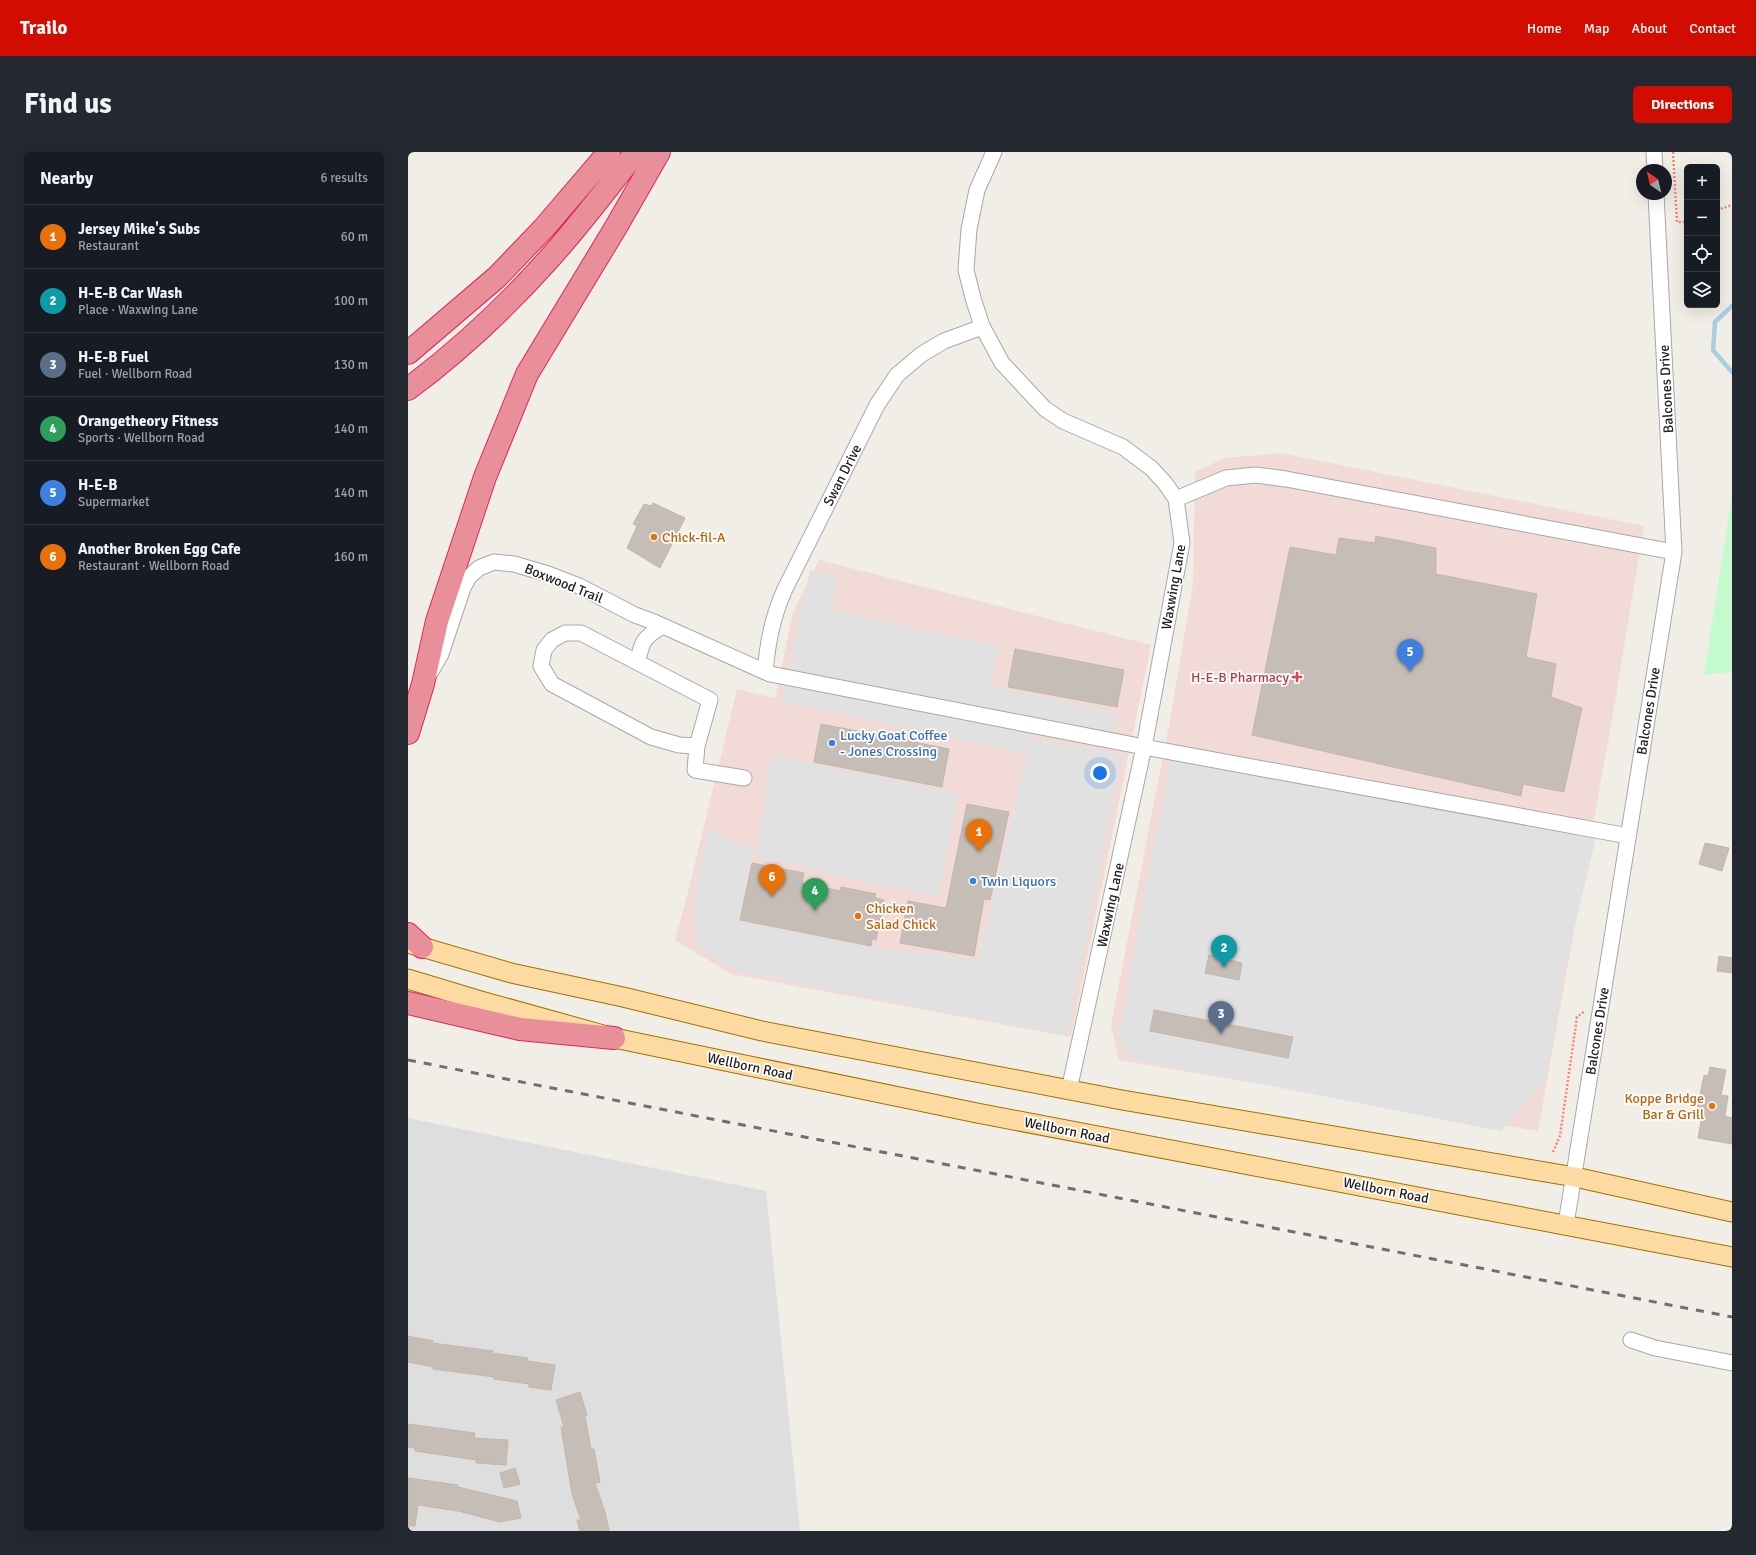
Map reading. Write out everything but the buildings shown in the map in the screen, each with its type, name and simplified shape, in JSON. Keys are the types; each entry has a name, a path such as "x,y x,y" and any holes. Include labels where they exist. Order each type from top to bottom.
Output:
{"highway":[{"path":"408,353 497,278 544,228 609,152"},
{"path":"408,390 438,367 500,311 549,259 636,152"},
{"path":"408,733 423,684 437,622 485,477 527,374 616,227 659,152"},
{"path":"408,337 497,278"},
{"path":"408,1003 520,1029 614,1038"}],"main road":[{"path":"413,942 511,973 623,997 762,1031 1070,1090 1575,1177 1732,1212"},
{"name":"Wellborn Road","path":"408,978 481,1001 614,1038 978,1113 1566,1224 1732,1257"}],"street":[{"name":"Waxwing Lane","path":"994,152 977,190 968,229 966,270 982,326 1002,363 1045,409 1063,421 1123,447 1151,468 1165,483 1176,499 1182,543 1144,747 1070,1090"},
{"path":"1654,152 1655,164"},
{"name":"Balcones Drive","path":"1566,1224 1575,1177 1674,552 1656,200"},
{"name":"Swan Drive","path":"765,671 767,647 774,615 784,591 877,405 897,375 922,354 944,341 982,326"},
{"path":"1176,499 1226,478 1256,475 1286,479 1674,552"},
{"name":"Boxwood Trail","path":"423,684 442,654 463,588 469,577 479,568 494,562 514,564 548,574 579,586 635,615 765,671 778,675 1144,747 1628,836"},
{"path":"638,662 641,645 656,623"},
{"path":"696,746 679,745 651,737 552,684 541,666 544,650 552,640 565,633 581,633 710,700 696,746 695,770 744,778"},
{"path":"1631,1340 1655,1348 1732,1363"}],"path":[{"path":"1673,152 1677,222 1684,222"},
{"path":"1720,209 1732,205"},
{"path":"1553,1152 1560,1136 1577,1017 1603,996"}],"shaded area":[{"path":"1281,453 1644,526 1613,714 1538,1131 1119,1060 1111,1025 1170,720 1193,584 1195,472 1225,458"},
{"path":"819,560 1151,645 1071,1037 731,974 675,940 737,689 775,698 793,612"},
{"path":"810,570 838,576 831,610 999,646 991,686 1117,713 1113,732 1034,715 1025,753 782,701"},
{"path":"1031,738 1122,755 1067,1035 737,971 697,947 695,894 708,829 753,848 740,920 871,946 978,960"},
{"path":"1173,752 1598,830 1567,958 1545,1079 1501,1131 1128,1058 1119,1037 1142,905"},
{"path":"771,755 958,794 938,897 757,858"},
{"path":"408,1118 766,1191 800,1531 408,1531"}],"green space":[{"path":"1732,495 1732,672 1704,675"}],"waterway":[{"path":"1732,306 1715,322 1713,350 1732,372"}],"railway":[{"path":"408,1060 1732,1317"}],"place":[{"name":"Chick-fil-A","path":"654,537"},
{"name":"H-E-B","path":"1410,672"},
{"name":"H-E-B Pharmacy","path":"1297,677"},
{"name":"Lucky Goat Coffee - Jones Crossing","path":"832,743"},
{"name":"Jersey Mike's Subs","path":"979,852"},
{"name":"Twin Liquors","path":"973,881"},
{"name":"Another Broken Egg Cafe","path":"772,897"},
{"name":"Orangetheory Fitness","path":"815,911"},
{"name":"Chicken Salad Chick","path":"858,916"},
{"name":"H-E-B Car Wash","path":"1224,968"},
{"name":"H-E-B Fuel","path":"1221,1034"},
{"name":"Koppe Bridge Bar & Grill","path":"1712,1106"}]}
